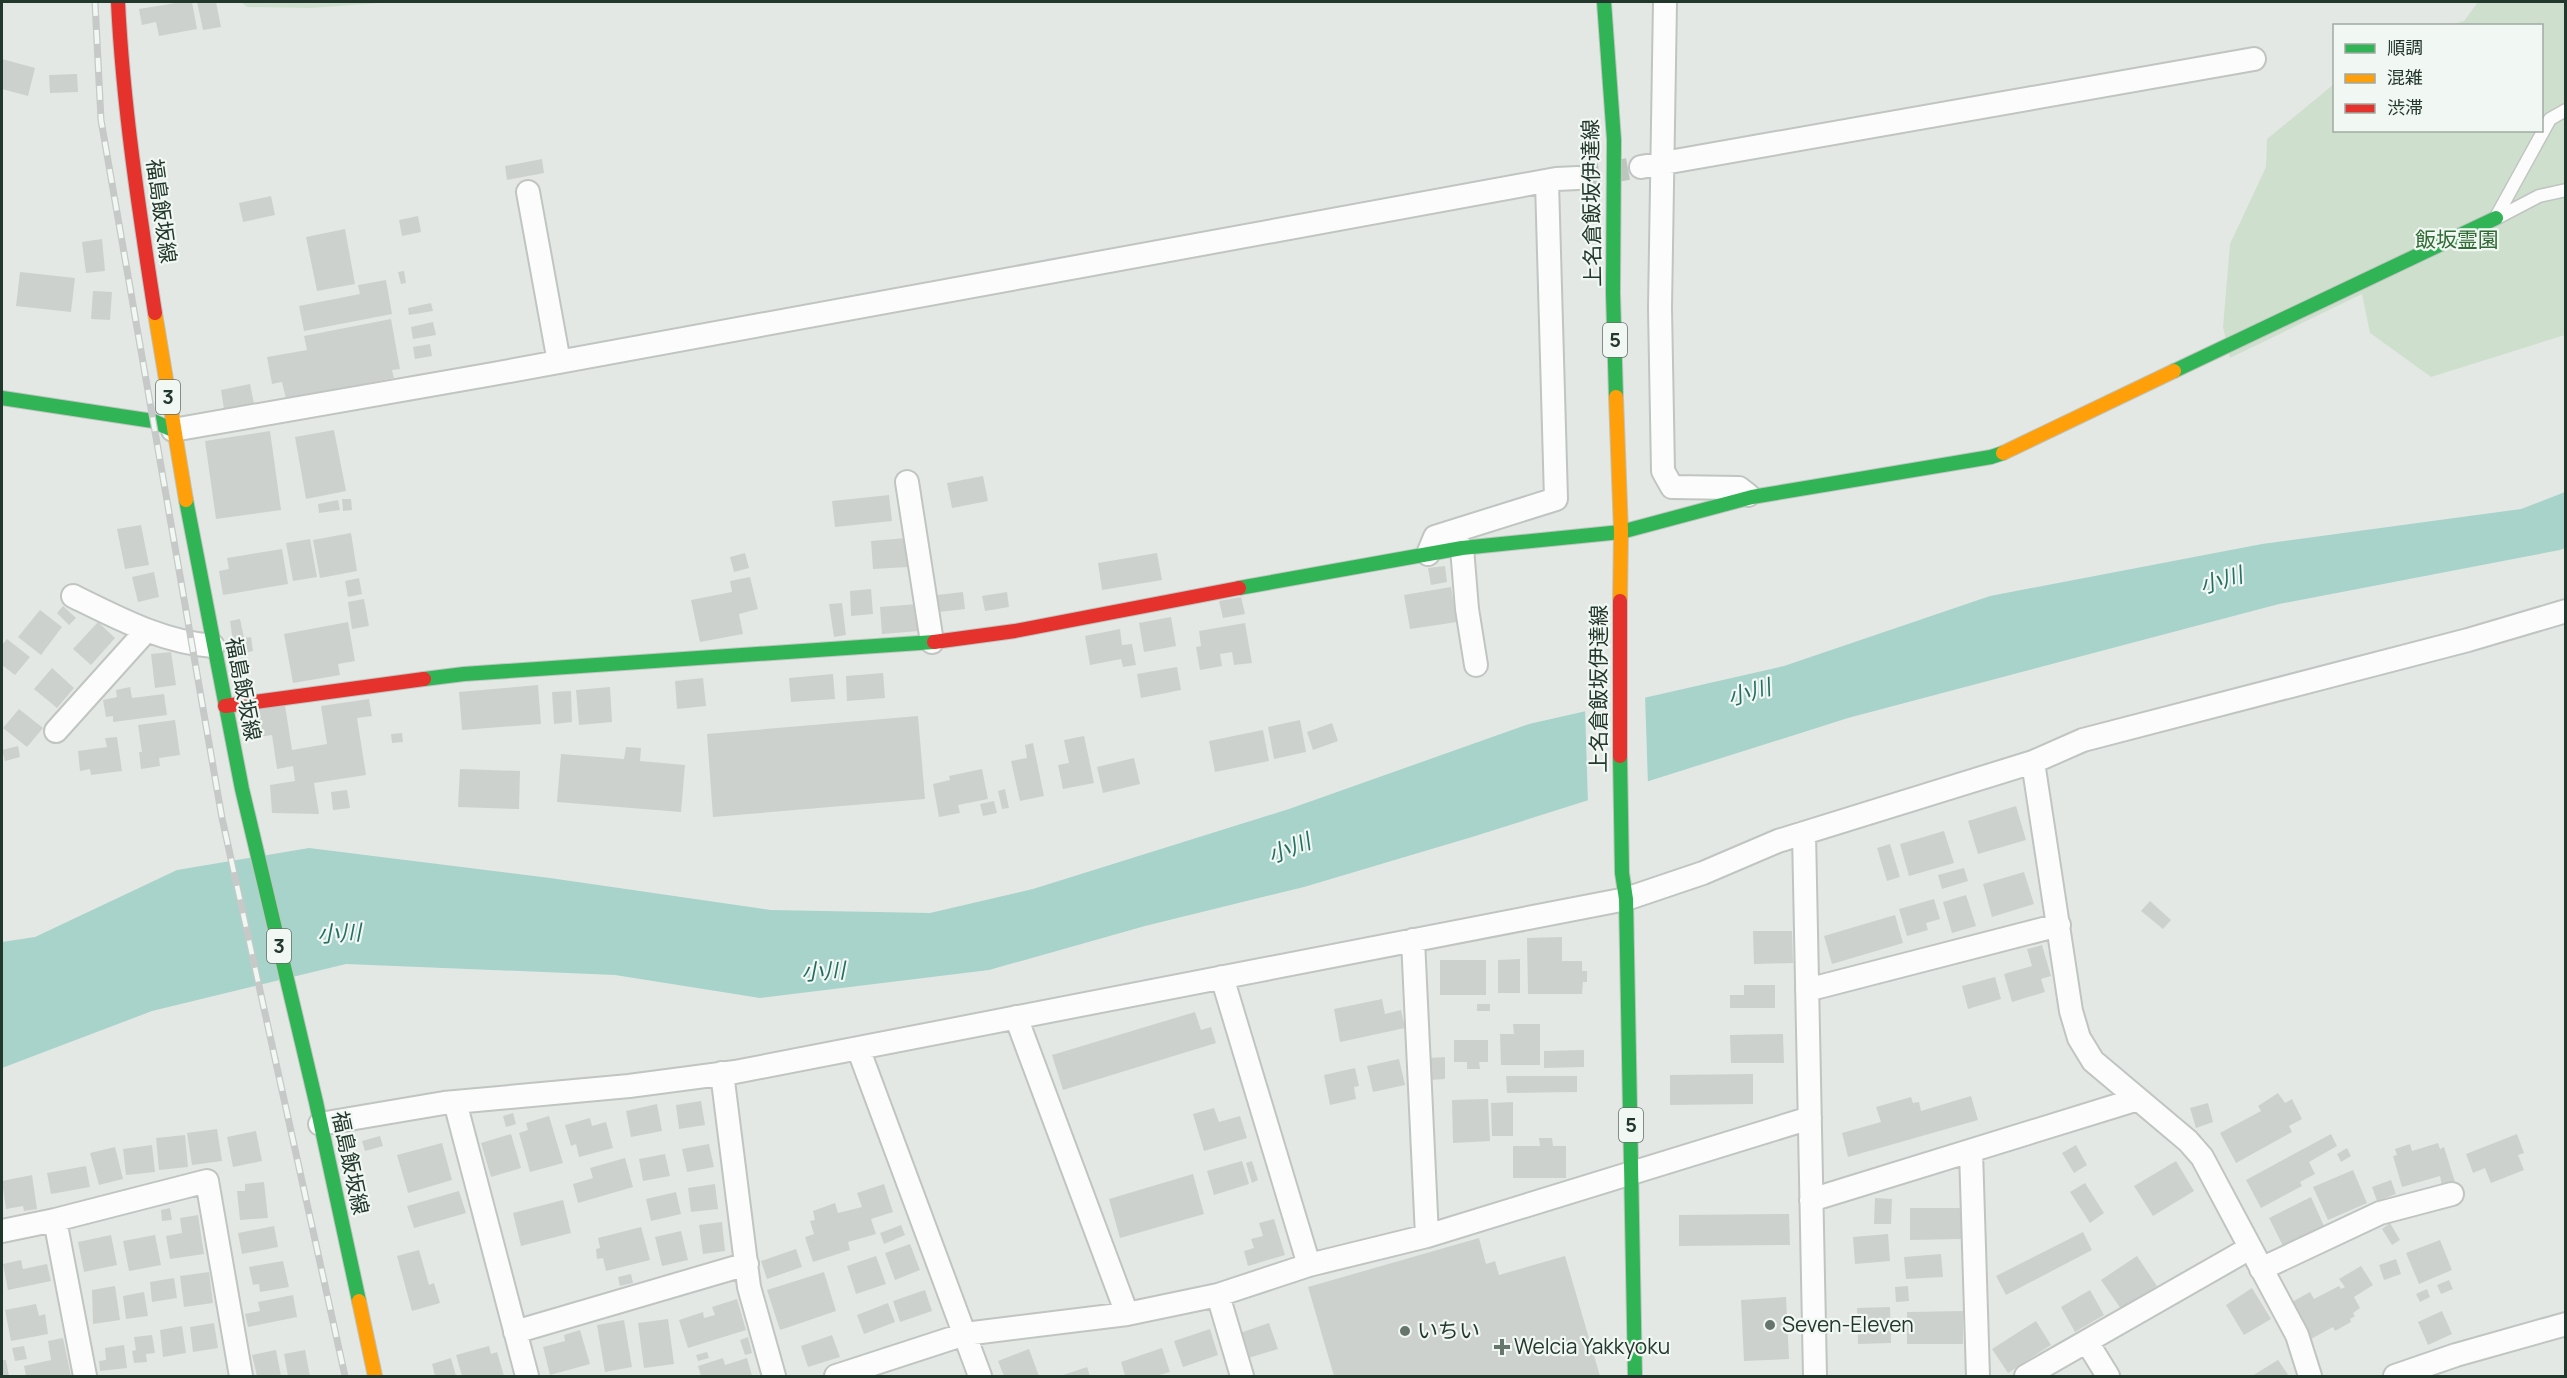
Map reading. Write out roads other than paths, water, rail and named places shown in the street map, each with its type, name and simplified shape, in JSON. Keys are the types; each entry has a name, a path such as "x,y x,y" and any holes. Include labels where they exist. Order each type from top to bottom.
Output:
{"main road":[{"name":"福島飯坂線","path":"118,2 121,58 139,212 173,430 213,646 242,789 316,1102 375,1377"},
{"name":"上名倉飯坂伊達線","path":"1604,2 1614,140 1613,293 1621,532 1619,679 1622,873 1626,899 1635,1377"},
{"path":"225,706 464,674 932,642 1015,631 1144,605 1462,548 1621,532 1752,497 1990,457 2010,450 2154,379 2496,218"},
{"path":"2,398 153,421 173,430"}],"street":[{"path":"1665,2 1652,165 1663,471 1672,487 1738,488 1752,497"},
{"path":"1652,165 2254,59"},
{"path":"173,430 1578,178"},
{"path":"1428,554 1435,537 1556,500 1547,182"},
{"path":"528,192 558,362"},
{"path":"908,482 932,642"},
{"path":"1462,548 1467,609 1476,665"},
{"path":"73,597 146,631 191,644 213,646"},
{"path":"320,1124 455,1102 629,1086 722,1074 1626,899 1804,833 2033,762 2083,740 2468,640 2565,612"},
{"path":"57,731 146,631"},
{"path":"2033,762 2071,1011 2079,1038 2093,1061 2188,1141 2202,1157 2297,1335 2310,1377"},
{"path":"1804,833 1815,1377"},
{"path":"1807,990 2059,925"},
{"path":"1413,940 1427,1236"},
{"path":"1222,977 1309,1265"},
{"path":"1016,1017 1127,1314"},
{"path":"858,1048 980,1377"},
{"path":"722,1074 749,1287 774,1377"},
{"path":"1811,1200 2138,1100"},
{"path":"455,1102 527,1377"},
{"path":"836,1377 965,1335 1127,1314 1218,1295 1309,1265 1427,1236 1810,1118"},
{"path":"1971,1151 1978,1377"},
{"path":"2,1231 55,1220 207,1181 241,1377"},
{"path":"2261,1269 2380,1213 2452,1194"},
{"path":"55,1220 85,1377"},
{"path":"2026,1377 2250,1248"},
{"path":"515,1332 747,1264"},
{"path":"1218,1295 1242,1377"},
{"path":"2395,1377 2456,1355 2565,1324"},
{"path":"2087,1342 2108,1377"}],"lane":[{"path":"2543,132 2550,119 2565,110"},
{"path":"2496,218 2543,132"},
{"path":"2496,218 2539,196 2565,189"}],"water":[{"name":"小川","path":"2565,492 2565,548 2560,550 2279,604 1848,718 1472,837 1304,887 1145,926 989,970 760,998 615,975 346,964 152,1011 2,1068 2,942 35,937 177,870 309,848 550,878 771,910 930,913 1033,889 1289,809 1529,724 1784,666 1990,596 2262,544 2521,509"}],"tunnel":[{"path":"1578,178 1628,169"}],"railway":[{"path":"95,2 101,120 222,818 345,1376"}],"place":[{"name":"Seven-Eleven","path":"1770,1325"},
{"name":"いちい","path":"1405,1331"},
{"name":"Welcia Yakkyoku","path":"1502,1347"}],"park label":[{"name":"飯坂霊園","path":"2457,240"}]}
